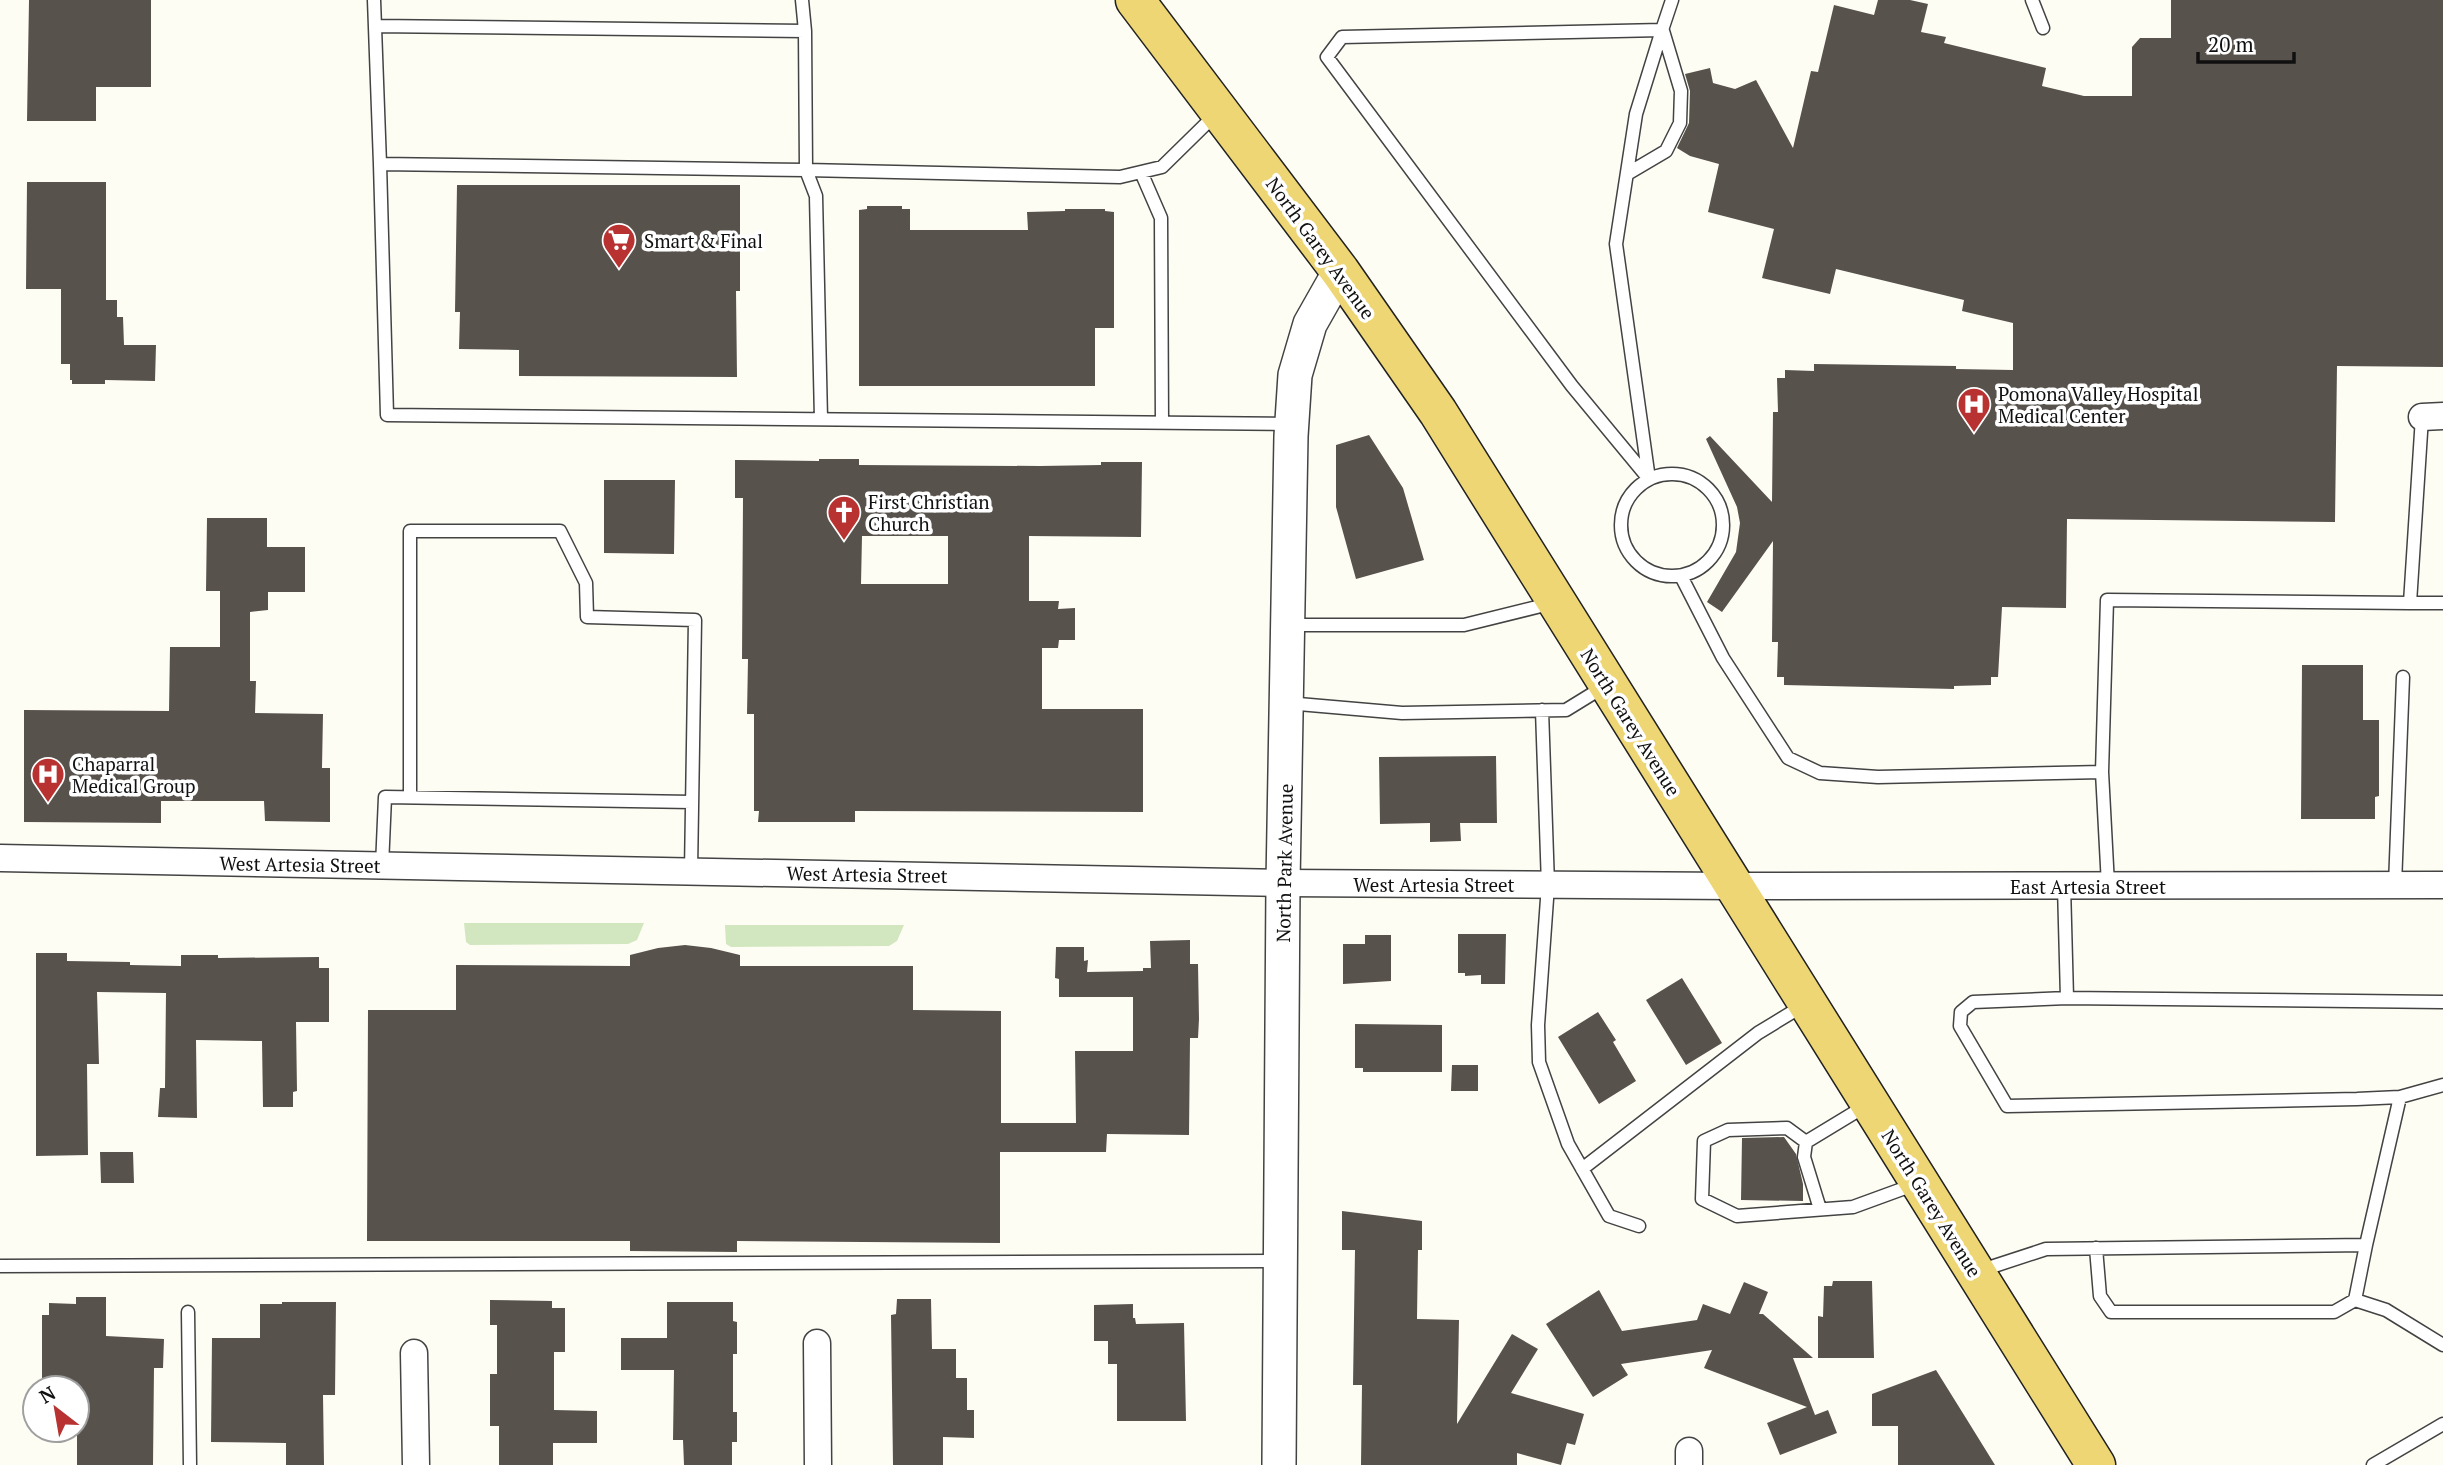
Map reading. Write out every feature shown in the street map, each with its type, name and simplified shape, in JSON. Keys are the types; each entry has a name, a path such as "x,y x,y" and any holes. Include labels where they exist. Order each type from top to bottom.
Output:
{"main road":[{"name":"North Garey Avenue","path":"1135,0 1340,271 1438,412 2096,1465"}],"street":[{"name":"North Park Avenue","path":"1279,1465 1283,883 1292,424 1295,376 1310,324 1340,271"},
{"name":"West Artesia Street","path":"0,858 1283,883 1734,886"},
{"name":"East Artesia Street","path":"1734,886 2443,885"},
{"path":"817,1343 818,1465"},
{"path":"414,1353 416,1465"}],"lane":[{"path":"374,0 387,415 1292,424"},
{"path":"802,0 805,31 806,170 816,196 821,419"},
{"path":"1649,479 1616,244 1636,114 1672,0"},
{"path":"2032,0 2043,28"},
{"path":"375,26 805,31"},
{"path":"1627,174 1666,151 1680,123 1681,91 1662,30"},
{"path":"1649,479 1572,386 1327,57 1342,37 1662,30"},
{"path":"380,164 1120,177 1162,167 1219,111"},
{"path":"1141,172 1161,218 1162,422"},
{"path":"2410,603 2433,416"},
{"path":"1665,474 1683,475 1700,481 1713,493 1721,509 1724,526 1720,543 1712,558 1698,570 1681,576 1650,572 1631,556 1621,534 1621,517 1626,502 1636,489 1649,479 1665,474"},
{"path":"410,797 410,531 559,531 586,583 587,617 695,620 691,871"},
{"path":"1681,576 1723,658 1787,758 1820,773 1878,777 2102,772"},
{"path":"2108,886 2102,772 2107,600 2443,603"},
{"path":"1287,625 1464,625 1557,602"},
{"path":"2395,885 2403,677"},
{"path":"1286,703 1402,713 1566,710 1608,684"},
{"path":"1542,710 1548,885 1538,1025 1539,1062 1568,1144 1609,1216 1639,1226"},
{"path":"382,866 385,797 692,802"},
{"path":"2064,886 2067,998 2064,998"},
{"path":"2443,1002 2064,998 1973,1002 1961,1012 1960,1026 2007,1106 2400,1097 2443,1085"},
{"path":"1583,1169 1758,1033 1807,1003"},
{"path":"2096,1248 2100,1296 2111,1312 2334,1312 2354,1300 2400,1097"},
{"path":"1806,1142 1870,1103"},
{"path":"1806,1142 1787,1128 1728,1130 1704,1141 1702,1199 1737,1216 1853,1207 1920,1183"},
{"path":"1806,1142 1804,1157 1820,1209"},
{"path":"1976,1272 2046,1249 2367,1245"},
{"path":"0,1266 1279,1261"},
{"path":"2354,1300 2386,1310 2443,1345"},
{"path":"188,1312 190,1465"},
{"path":"2373,1465 2443,1423"}],"green space":[{"path":"464,923 644,923 637,940 628,944 470,945 466,942"},
{"path":"725,925 904,925 897,941 889,946 731,947 726,944"}],"building":[{"path":"29,0 151,0 151,87 96,87 96,121 27,121"},
{"name":"Pomona Valley Hospital Medical Center","path":"1878,0 1910,0 1928,4 1921,32 1946,37 1944,43 2046,68 2042,86 2084,96 2132,96 2132,47 2140,38 2171,38 2171,0 2443,0 2443,367 2337,366 2335,522 2067,519 2066,608 2002,607 1998,677 1991,677 1991,685 1954,686 1954,689 1784,685 1784,677 1777,677 1778,642 1772,642 1773,541 1722,612 1707,602 1736,552 1740,523 1737,507 1706,439 1710,436 1772,502 1773,412 1778,412 1777,378 1785,378 1785,370 1814,371 1814,364 1956,366 1956,369 2013,370 2013,323 1962,311 1964,300 1836,269 1830,294 1762,278 1774,229 1708,212 1719,164 1690,156 1677,148 1689,123 1690,91 1685,74 1710,68 1713,83 1735,89 1756,80 1793,148 1811,71 1818,72 1834,5 1874,15"},
{"path":"27,182 106,182 106,300 117,300 117,317 123,317 124,345 156,345 155,381 105,380 105,384 72,384 70,364 61,364 61,289 26,289"},
{"path":"457,185 740,185 740,291 736,291 737,377 519,376 519,350 459,349 460,312 455,312"},
{"path":"867,206 902,206 902,209 910,209 910,230 1028,230 1027,212 1105,209 1114,212 1114,328 1095,328 1095,386 859,386 859,210 867,209"},
{"path":"1369,435 1403,488 1424,560 1356,579 1336,507 1336,445"},
{"path":"859,459 859,465 1040,466 1142,462 1141,537 1029,536 1029,601 1059,601 1058,609 1075,608 1075,640 1059,640 1058,648 1042,648 1042,709 1143,709 1143,812 855,811 855,822 758,822 759,811 754,811 754,714 747,714 748,659 742,659 743,498 735,498 735,460","holes":["862,536 948,536 948,584 861,584"]},
{"path":"604,480 675,480 674,554 604,553"},
{"path":"207,518 267,518 267,547 305,547 305,592 268,592 268,610 250,612 250,681 256,681 255,713 323,714 322,768 330,768 330,822 265,821 264,801 161,801 161,823 24,822 24,710 169,711 170,647 220,647 220,591 206,591"},
{"path":"2302,665 2363,665 2363,720 2379,720 2379,796 2375,797 2375,819 2301,819"},
{"path":"1496,756 1497,823 1460,823 1461,841 1430,842 1430,823 1380,824 1379,757"},
{"path":"1458,934 1506,934 1505,984 1481,984 1481,975 1465,976 1465,973 1458,973"},
{"path":"1365,935 1391,935 1391,981 1343,984 1343,944 1365,944"},
{"path":"1190,940 1190,964 1198,964 1199,1019 1198,1038 1190,1038 1189,1135 1107,1134 1106,1152 1000,1152 1000,1243 737,1241 737,1252 630,1251 630,1241 367,1241 368,1010 456,1010 456,965 630,966 630,955 685,945 740,955 740,966 913,966 913,1010 1001,1011 1001,1123 1076,1123 1075,1051 1133,1051 1133,997 1059,997 1059,979 1055,978 1056,947 1084,947 1084,961 1088,960 1087,972 1143,971 1143,968 1151,968 1150,941"},
{"path":"36,953 67,953 67,961 181,966 181,955 218,955 218,958 319,957 319,968 329,968 329,1022 296,1022 297,1091 293,1092 293,1107 263,1107 262,1041 196,1040 197,1118 158,1117 160,1088 165,1088 166,993 97,992 99,1064 87,1064 88,1155 36,1156"},
{"path":"1682,978 1722,1043 1686,1065 1646,1000"},
{"path":"1598,1012 1616,1040 1613,1042 1636,1081 1599,1104 1558,1037"},
{"path":"1355,1024 1442,1025 1442,1072 1363,1072 1363,1068 1355,1068"},
{"path":"1452,1065 1478,1065 1478,1091 1451,1091"},
{"path":"1784,1137 1796,1154 1803,1184 1803,1201 1741,1200 1742,1138"},
{"path":"100,1152 133,1152 134,1183 101,1183"},
{"path":"1342,1211 1422,1221 1422,1250 1418,1250 1417,1319 1459,1320 1457,1424 1512,1334 1538,1349 1511,1393 1584,1414 1575,1445 1567,1443 1561,1465 1517,1453 1517,1465 1361,1465 1362,1385 1353,1385 1355,1250 1342,1250"},
{"path":"1833,1281 1872,1281 1874,1358 1818,1358 1818,1316 1823,1317 1824,1286 1832,1286"},
{"path":"1744,1282 1768,1292 1759,1314 1763,1314 1813,1358 1793,1358 1815,1415 1828,1410 1837,1433 1780,1455 1767,1423 1807,1407 1704,1368 1712,1350 1621,1364 1628,1375 1593,1397 1546,1324 1599,1290 1622,1331 1697,1320 1703,1304 1730,1314"},
{"path":"76,1297 106,1297 106,1336 164,1339 163,1368 154,1368 153,1465 77,1465 77,1444 91,1444 91,1374 42,1374 42,1315 49,1315 49,1303 76,1304"},
{"path":"897,1299 931,1299 932,1349 956,1349 956,1378 967,1378 967,1410 974,1410 974,1438 943,1437 943,1465 893,1465 891,1315 896,1314"},
{"path":"490,1300 552,1301 552,1308 565,1308 565,1352 554,1352 554,1410 597,1411 597,1443 553,1443 553,1465 499,1465 499,1426 490,1426 490,1374 497,1374 497,1325 490,1325"},
{"path":"336,1302 335,1395 323,1395 324,1465 286,1465 286,1443 211,1442 212,1338 260,1338 260,1304"},
{"path":"667,1302 733,1302 733,1321 737,1322 737,1354 733,1354 733,1412 737,1412 737,1442 732,1442 732,1465 684,1465 683,1440 673,1440 674,1370 621,1370 621,1338 667,1338"},
{"path":"1133,1304 1136,1324 1184,1323 1186,1421 1117,1421 1117,1364 1108,1364 1108,1341 1094,1341 1094,1305"},
{"path":"1936,1370 1995,1465 1898,1465 1898,1426 1872,1426 1872,1394"}],"place":[{"name":"Smart & Final","path":"619,270"},
{"name":"Pomona Valley Hospital Medical Center","path":"1974,434"},
{"name":"First Christian Church","path":"844,542"},
{"name":"Chaparral Medical Group","path":"48,804"}]}
